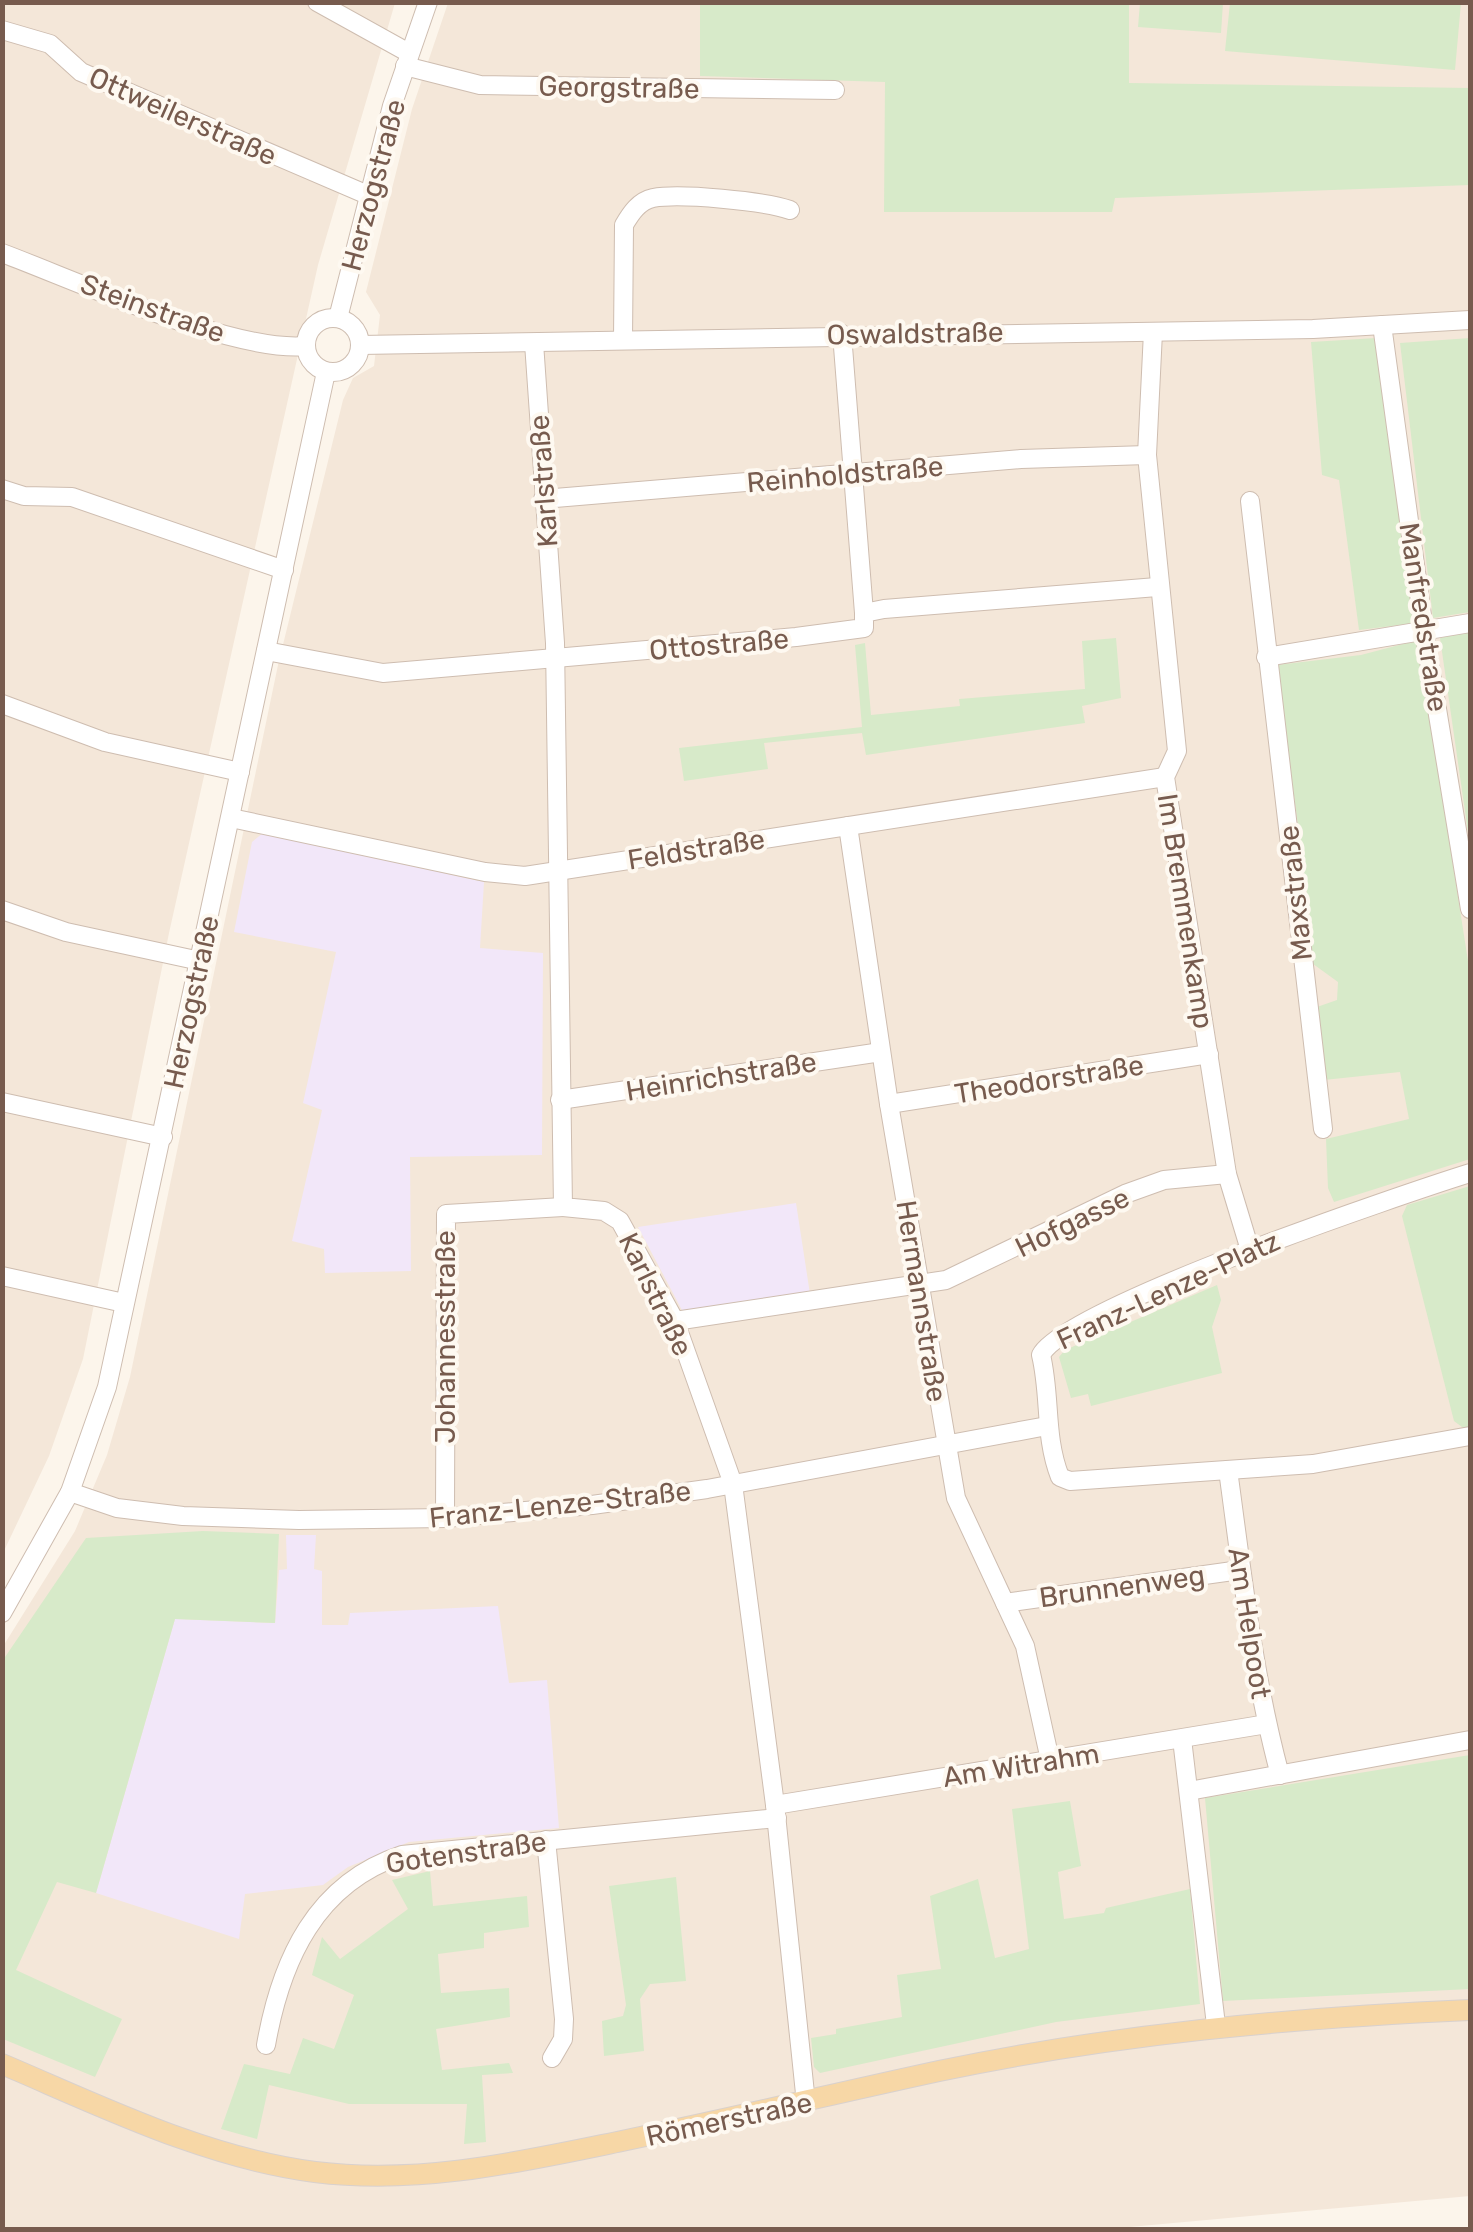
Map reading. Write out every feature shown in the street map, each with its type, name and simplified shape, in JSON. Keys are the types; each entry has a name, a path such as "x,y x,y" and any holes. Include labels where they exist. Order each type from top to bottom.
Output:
{"main road":[{"name":"Römerstraße","path":"2,2064 144,2124 224,2152 349,2175 442,2174 508,2165 1088,2042 1216,2025 1470,2010"}],"street":[{"path":"317,2 407,59"},
{"name":"Herzogstraße","path":"338,318 407,59 428,2"},
{"name":"Ottweilerstraße","path":"2,30 50,44 81,72 370,196"},
{"name":"Georgstraße","path":"407,59 480,85 836,90"},
{"path":"624,340 624,225 634,209 652,198 768,203 790,210"},
{"name":"Steinstraße","path":"2,253 221,333 277,346 306,346"},
{"path":"338,318 353,326 360,345 351,366 326,372 310,360 306,346 314,326 338,318"},
{"name":"Oswaldstraße","path":"360,345 842,334 1153,332 1470,320"},
{"name":"Manfredstraße","path":"1382,325 1424,630 1467,871 1470,909"},
{"name":"Im Bremmenkamp","path":"1153,332 1148,455 1176,751 1165,777 1228,1174 1250,1250"},
{"path":"842,334 864,613"},
{"name":"Karlstraße","path":"534,343 553,658 563,1207 604,1210 620,1221 675,1321 733,1484 776,1812 806,2103"},
{"name":"Herzogstraße","path":"2,1612 70,1492 107,1387 326,372"},
{"name":"Reinholdstraße","path":"544,499 1022,459 1148,455"},
{"path":"2,488 24,496 72,497 284,570"},
{"name":"Maxstraße","path":"1250,501 1323,1129"},
{"name":"Ottostraße","path":"266,651 383,673 847,630 864,628 864,613 1158,587"},
{"path":"1266,657 1470,623"},
{"path":"2,704 105,742 240,772"},
{"name":"Feldstraße","path":"230,818 485,872 524,876 1165,777"},
{"name":"Hermannstraße","path":"848,826 889,1104 956,1498 1035,1675 1050,1760"},
{"path":"2,910 66,932 200,962"},
{"name":"Heinrichstraße","path":"560,1100 882,1052"},
{"name":"Theodorstraße","path":"889,1104 1209,1054"},
{"path":"2,1102 162,1138"},
{"name":"Franz-Lenze-Platz","path":"1470,1173 1250,1250 1116,1308 1044,1348 1040,1355 1050,1406 1046,1426 1054,1463 1064,1480 1313,1464 1470,1436"},
{"name":"Hofgasse","path":"675,1321 946,1280 1151,1184 1228,1174"},
{"name":"Johannesstraße","path":"445,1518 446,1214 563,1207"},
{"path":"2,1276 124,1303"},
{"name":"Franz-Lenze-Straße","path":"70,1492 117,1508 183,1516 300,1520 445,1518 592,1505 733,1484 1046,1426"},
{"name":"Am Helpoot","path":"1228,1470 1240,1570 1267,1724 1280,1774"},
{"name":"Brunnenweg","path":"1004,1603 1240,1570"},
{"name":"Am Witrahm","path":"776,1812 1267,1724"},
{"path":"1182,1739 1216,2025"},
{"path":"1189,1790 1470,1740"},
{"name":"Gotenstraße","path":"266,2045 280,1988 312,1918 346,1881 374,1864 402,1855 776,1812"},
{"path":"546,1840 564,2019 563,2039 552,2058"}],"shaded area":[{"path":"3,3 395,3 318,265 169,933 83,1359 49,1456 3,1553"},
{"path":"448,3 1470,3 1470,2196 1097,2230 3,2229 2,1648 75,1531 107,1455 130,1377 278,665 343,400 353,378 374,366 380,315 366,292 412,109"},
{"path":"263,833 484,882 480,948 543,953 542,1155 410,1157 411,1271 325,1273 324,1249 292,1241 322,1110 303,1103 336,952 234,932 252,842"},
{"path":"796,1203 810,1294 684,1314 638,1227"},
{"path":"286,1535 316,1535 314,1569 322,1571 322,1625 348,1625 350,1613 498,1606 509,1683 547,1680 559,1828 409,1842 348,1867 323,1885 245,1894 239,1939 96,1893 175,1619 275,1623 279,1570 287,1569"}],"green space":[{"path":"700,3 1129,3 1129,83 1470,88 1470,185 1115,198 1112,212 884,212 885,82 700,76"},
{"path":"1140,3 1223,3 1221,33 1138,27"},
{"path":"1230,3 1461,3 1455,70 1225,51"},
{"path":"1376,338 1417,623 1359,630 1339,480 1322,475 1311,342"},
{"path":"1470,338 1470,612 1433,618 1400,343"},
{"path":"1470,631 1470,846 1440,638"},
{"path":"1116,638 1121,698 1082,706 1085,723 866,755 862,733 764,743 768,769 684,781 679,748 862,727 855,645 865,643 871,715 960,706 959,699 1085,689 1082,641"},
{"path":"1418,640 1470,974 1470,1159 1334,1202 1328,1188 1326,1139 1409,1119 1400,1072 1324,1080 1314,1008 1337,1000 1338,982 1309,961 1311,925 1277,665 1361,655"},
{"path":"1470,1186 1470,1429 1466,1430 1454,1421 1402,1216 1407,1205"},
{"path":"1217,1285 1221,1300 1212,1327 1222,1373 1091,1406 1088,1394 1071,1398 1059,1357 1065,1350"},
{"path":"203,1531 279,1534 275,1623 175,1619 96,1893 57,1882 16,1970 122,2019 95,2077 3,2039 3,1660 86,1538"},
{"path":"1470,1755 1470,1989 1223,2001 1205,1798"},
{"path":"1070,1801 1081,1866 1058,1872 1064,1919 1104,1913 1106,1908 1190,1889 1200,2004 1056,2022 820,2073 814,2067 811,2038 836,2034 836,2029 902,2017 897,1975 941,1969 930,1896 978,1879 995,1958 1029,1949 1012,1809"},
{"path":"430,1871 433,1906 527,1896 529,1927 484,1933 484,1948 438,1954 441,1993 509,1988 510,2017 436,2029 442,2070 509,2063 513,2073 482,2075 486,2142 464,2144 467,2104 349,2104 269,2085 257,2139 221,2129 244,2064 290,2074 303,2038 334,2049 354,1995 312,1975 322,1937 340,1959 408,1909 392,1880"},
{"path":"676,1877 686,1981 650,1984 640,1999 644,2051 604,2056 602,2021 623,2016 626,2005 609,1886"}]}
